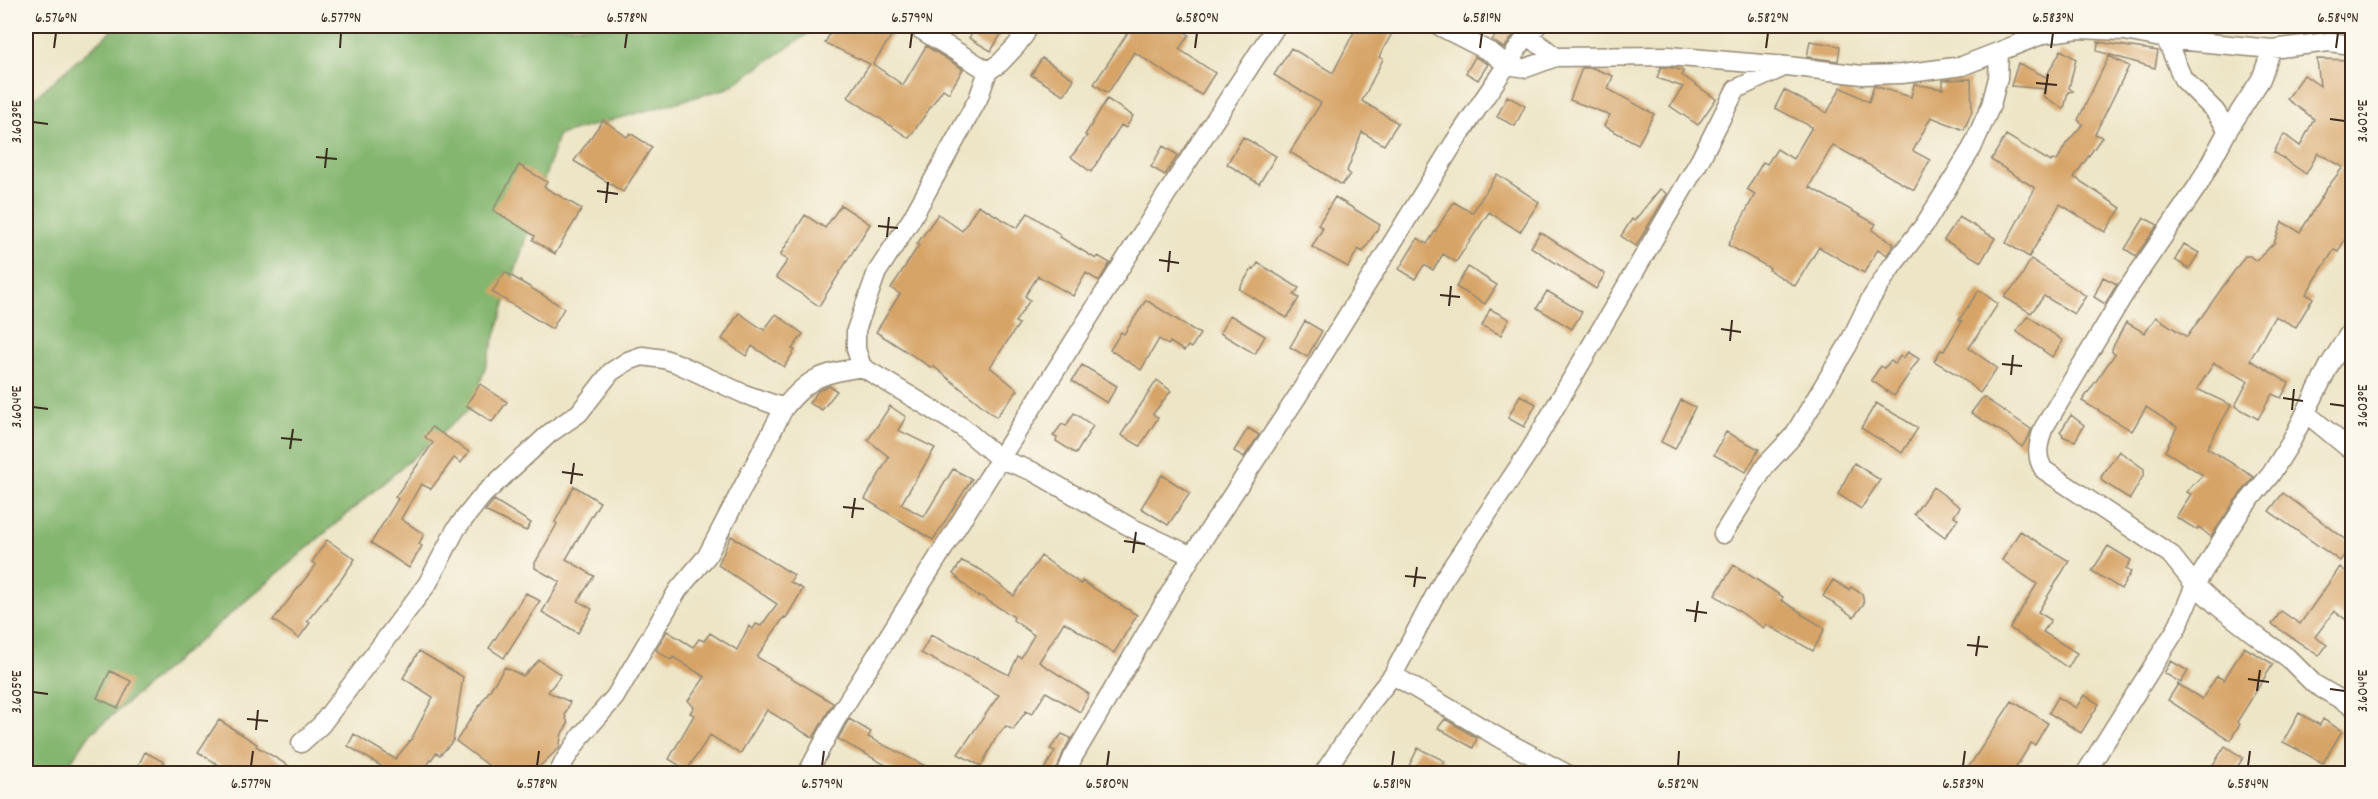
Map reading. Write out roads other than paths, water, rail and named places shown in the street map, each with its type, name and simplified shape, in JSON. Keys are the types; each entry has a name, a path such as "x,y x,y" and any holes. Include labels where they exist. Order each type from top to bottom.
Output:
{"street":[{"path":"915,26 988,71"},
{"path":"1028,26 1016,46 1000,63 988,71 978,99 967,119 911,220 877,272 856,330 856,349 862,367 962,427 1000,459 1032,471 1132,528 1192,556"},
{"path":"807,774 836,721 1000,459 1276,26"},
{"path":"1439,26 1492,53 1507,64 1526,68 1556,57 1668,56 1862,75 1902,74 1962,66 2044,33 2078,29 2125,31 2166,39 2272,49 2329,42 2352,45"},
{"path":"1072,768 1192,556 1297,397 1454,143 1507,64 1532,30 1556,57"},
{"path":"2166,39 2183,79 2215,111 2228,130"},
{"path":"2272,49 2261,79 2228,130 2199,184 2114,310 2043,429 2038,445 2037,460 2044,470 2170,554 2195,585 2262,640 2287,657 2314,684 2352,706"},
{"path":"1723,534 1766,465 1794,435 1848,345 1870,300 1892,266 1925,224 1972,148 1991,105 1998,78 1999,52"},
{"path":"1323,774 1370,704 1393,675 1443,580 1530,450 1700,160 1736,89 1788,66"},
{"path":"2085,774 2176,628 2195,585 2242,508 2271,474 2307,414 2330,364 2352,329"},
{"path":"301,743 321,725 422,591 456,529 483,495 550,433 579,413 611,372 628,361 642,356 664,359 744,394 784,408"},
{"path":"558,774 564,760 581,736 615,698 678,590 707,556 784,408 801,388 816,379 829,373 862,367"},
{"path":"2307,414 2352,451"},
{"path":"1393,675 1501,739 1566,774"}]}
